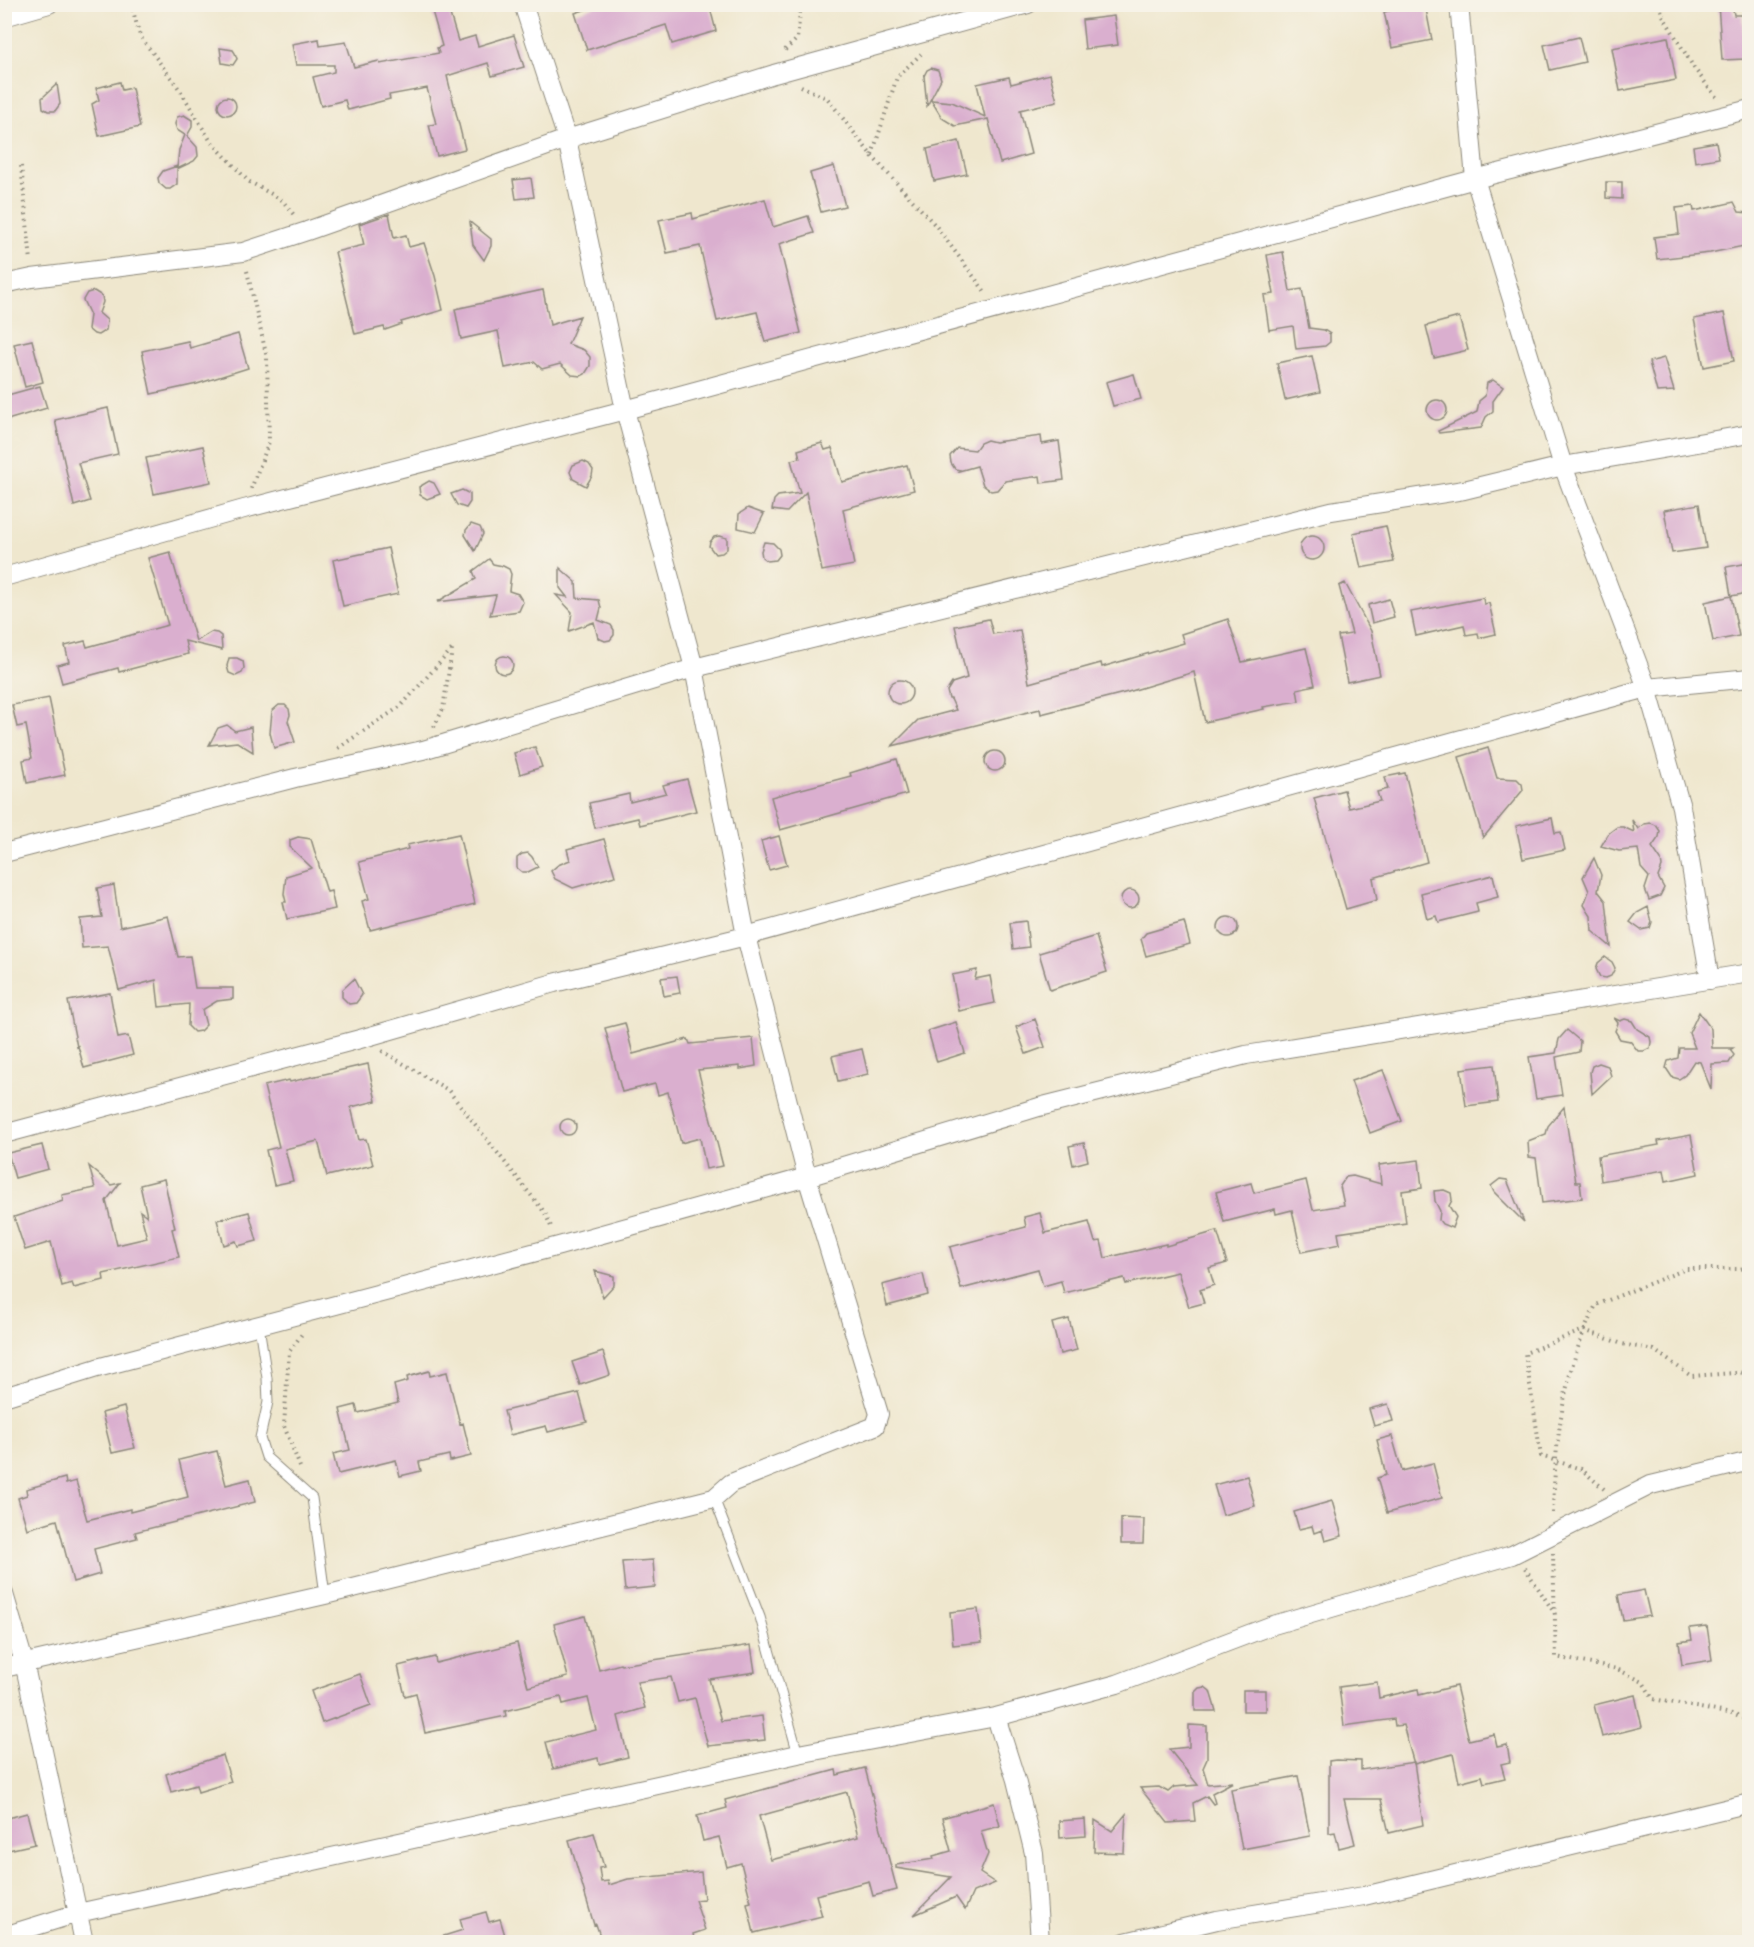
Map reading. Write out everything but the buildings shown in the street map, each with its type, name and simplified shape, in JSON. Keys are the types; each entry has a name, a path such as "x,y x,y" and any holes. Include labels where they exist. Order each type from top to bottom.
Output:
{"street":[{"path":"4,17 49,4"},
{"path":"4,1668 325,1595 714,1498 731,1483 875,1426 879,1414 807,1178 746,936 694,668 626,410 567,139 523,4"},
{"path":"4,284 33,278 243,252 567,139 774,74 1028,4"},
{"path":"1459,4 1475,179 1563,466 1647,688 1681,807 1710,980"},
{"path":"4,577 244,509 626,410 1475,179 1749,109"},
{"path":"4,853 295,778 423,750 694,668 1332,511 1464,490 1563,466 1749,434"},
{"path":"4,1134 360,1039 554,983 746,936 1647,688 1749,678"},
{"path":"4,1397 97,1368 807,1178 1039,1107 1246,1055 1749,973"},
{"path":"4,1936 78,1913 798,1754 996,1717 1117,1684 1270,1626 1516,1553 1651,1485 1749,1461"},
{"path":"4,1594 24,1662 84,1942"},
{"path":"996,1717 1016,1780 1034,1853 1040,1942"},
{"path":"1125,1942 1217,1920 1364,1896 1749,1803"}],"lane":[{"path":"259,1326 267,1378 268,1402 260,1438 266,1456 312,1498 325,1595"},
{"path":"714,1498 760,1617 798,1754"}],"path":[{"path":"131,4 140,36 180,90 210,140 248,181 282,200 308,231"},
{"path":"782,53 796,39 801,4"},
{"path":"1660,4 1662,14 1694,68 1728,113"},
{"path":"872,156 897,77 927,48"},
{"path":"774,74 828,99 872,156 936,226 997,308"},
{"path":"21,166 33,278"},
{"path":"243,252 267,358 269,442 244,509"},
{"path":"333,752 401,706 452,650 442,710 423,750"},
{"path":"360,1039 448,1090 545,1213 559,1246"},
{"path":"1749,1267 1686,1269 1596,1305 1584,1330 1568,1376 1554,1460 1552,1535 1556,1657 1617,1669 1643,1683 1653,1699 1732,1714 1749,1721"},
{"path":"312,1498 284,1426 290,1352 319,1310"},
{"path":"1617,1502 1581,1469 1541,1456 1525,1353 1584,1330 1622,1344 1654,1350 1691,1376 1749,1372"},
{"path":"1516,1553 1556,1615"}]}
